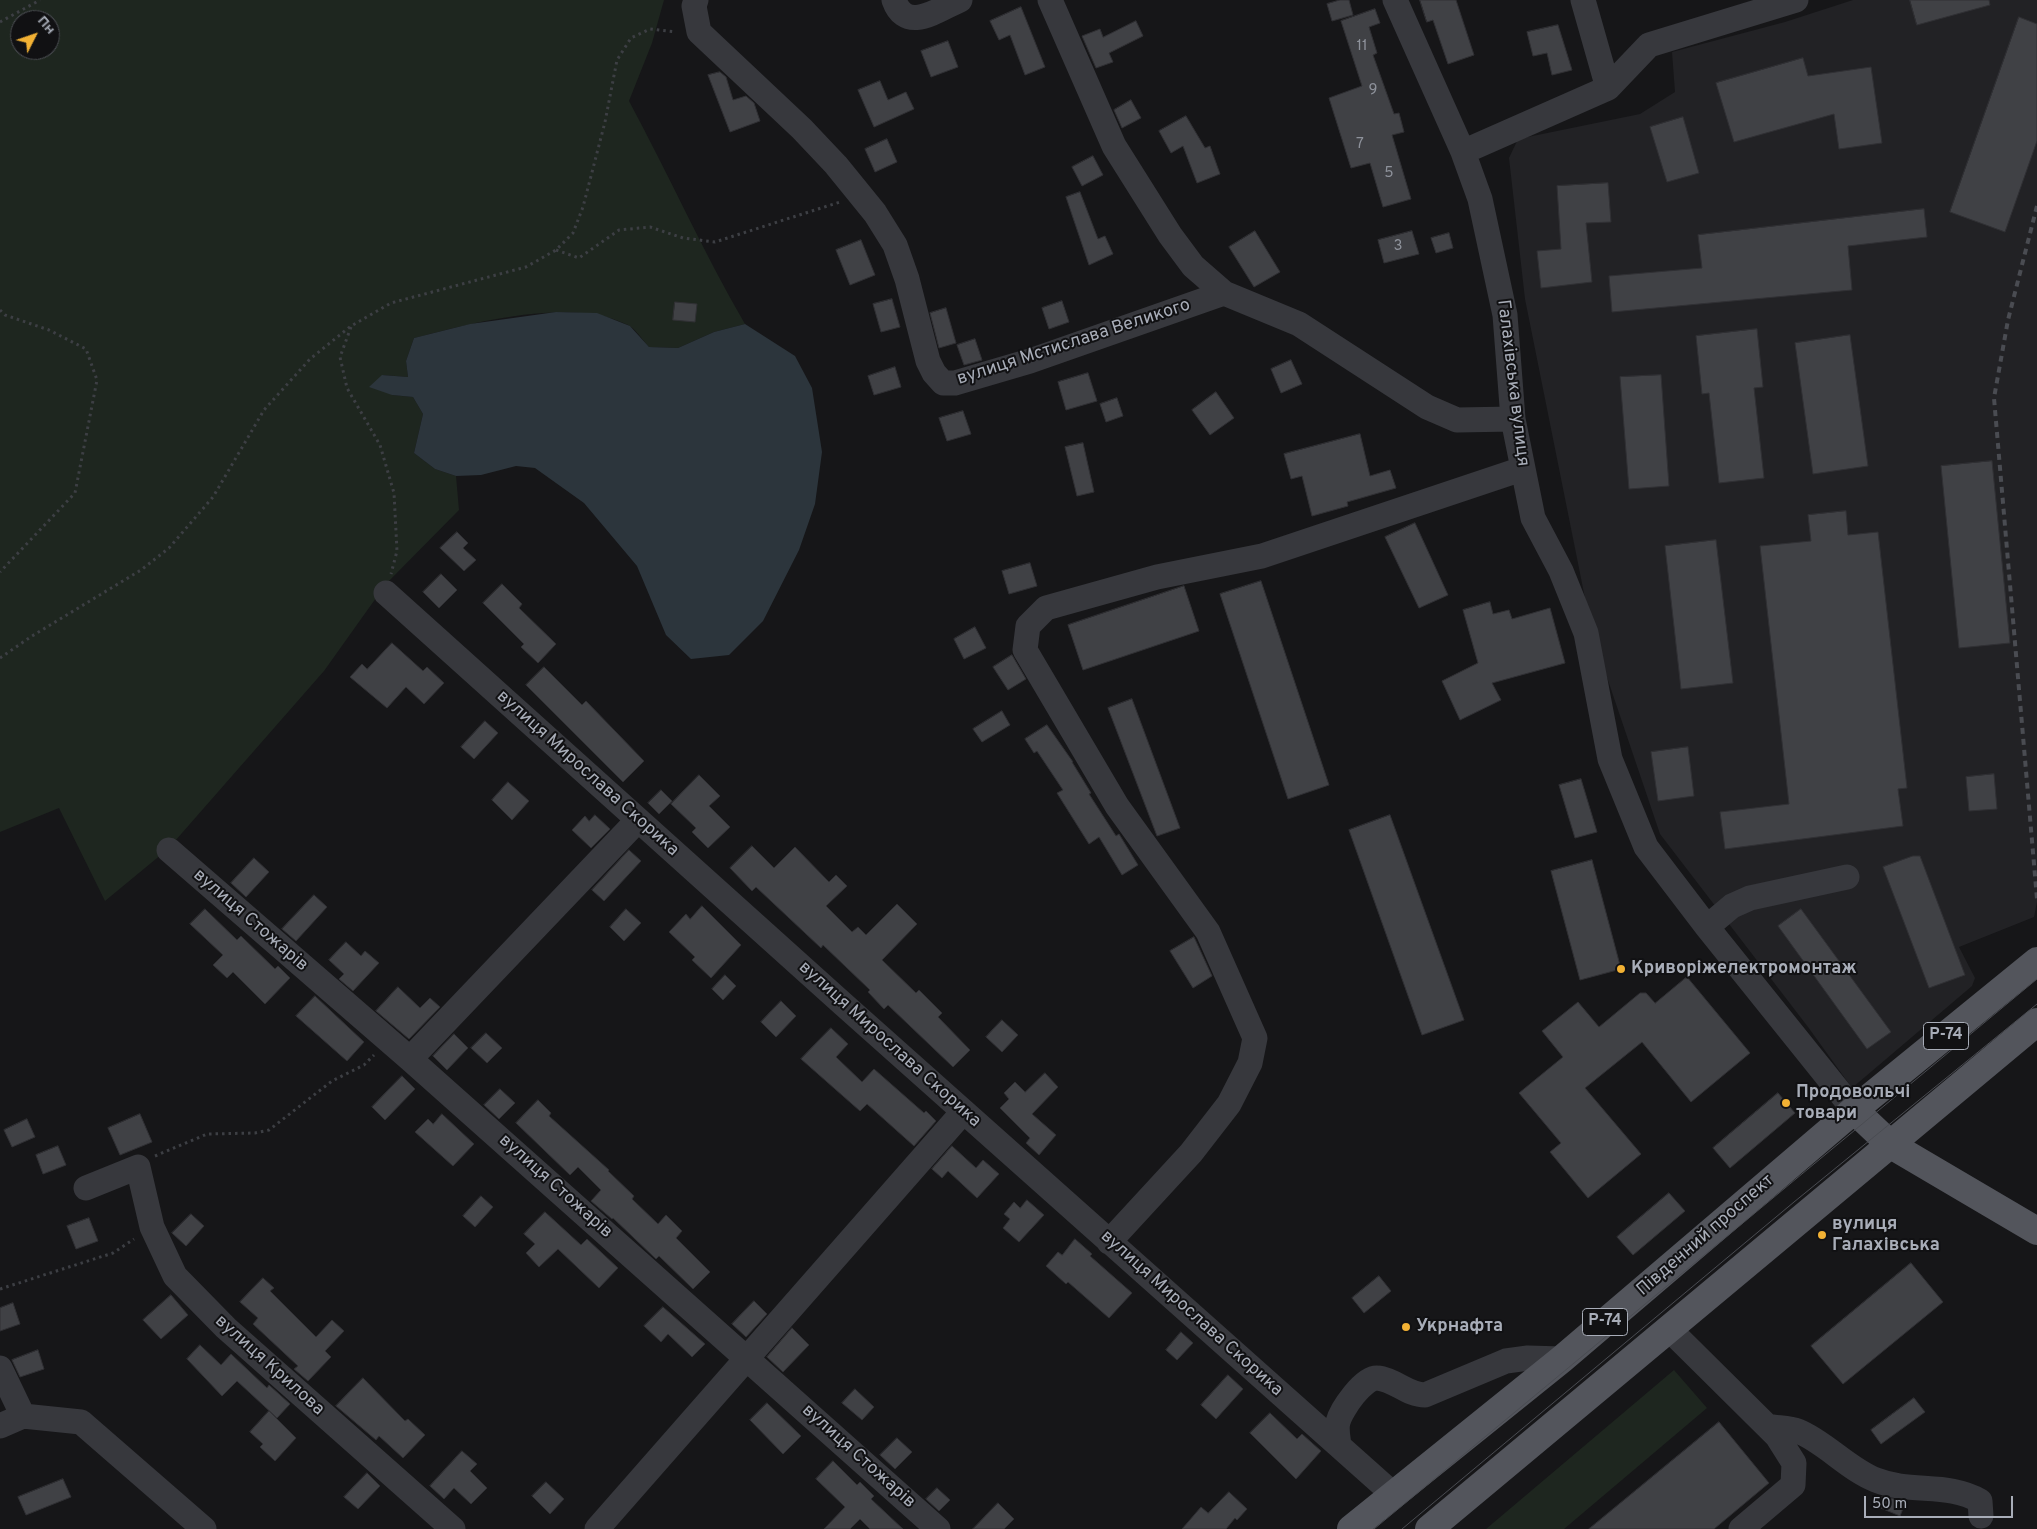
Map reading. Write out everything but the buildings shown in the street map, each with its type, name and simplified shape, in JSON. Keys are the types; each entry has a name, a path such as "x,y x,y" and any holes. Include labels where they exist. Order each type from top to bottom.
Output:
{"main road":[{"name":"Південний проспект","path":"1351,1529 1562,1359 1854,1110 2037,961"},
{"name":"Р-74","path":"1429,1529 2037,1022"},
{"path":"1854,1110 1891,1145 2037,1231"}],"street":[{"path":"696,0 694,6 699,32"},
{"path":"894,0 898,10 905,17 912,19 921,18 960,0"},
{"name":"вулиця Мстислава Великого","path":"1050,0 1114,146 1170,235 1193,266 1224,293 1299,324 1427,408 1457,420 1513,419"},
{"name":"Галахівська вулиця","path":"1395,0 1463,152 1480,199 1505,315 1513,419 1532,518 1561,570 1586,634 1614,768 1646,847 1707,927 1854,1110"},
{"path":"1583,0 1608,88"},
{"path":"1463,152 1608,88 1649,45 1759,5 1796,0"},
{"name":"вулиця Мстислава Великого","path":"699,32 802,129 862,195 895,246 907,279 928,361 934,373 944,383 954,384 1030,361 1224,293"},
{"path":"1109,1242 1191,1152 1229,1104 1250,1063 1255,1038 1244,1008 1208,932 1117,806 1025,650 1028,626 1046,608 1157,577 1262,556 1522,469"},
{"name":"вулиця Мирослава Скорика","path":"386,593 963,1112 1393,1494"},
{"path":"410,1059 638,820"},
{"name":"вулиця Стожарів","path":"169,850 410,1059 938,1529"},
{"path":"1707,927 1732,906 1750,898 1847,877"},
{"path":"597,1529 963,1112"},
{"path":"86,1188 138,1167"},
{"name":"вулиця Крилова","path":"138,1167 152,1227 175,1276 226,1328 453,1529"},
{"path":"1669,1328 1777,1436 1794,1462 1793,1485 1741,1529"},
{"path":"1339,1445 1337,1424 1340,1417 1355,1394 1371,1379 1380,1378 1417,1395 1425,1395 1506,1361 1528,1358 1562,1359"},
{"path":"0,1368 23,1416"},
{"path":"0,1426 23,1416 82,1422 204,1529"},
{"path":"1767,1426 1798,1431 1876,1480 1913,1489 1944,1488 1968,1494 1980,1501 1981,1516"}],"path":[{"path":"0,22 40,0"},
{"path":"0,658 32,636 141,570 169,548 213,497 264,410 310,359 351,326 391,303 526,267 556,250 573,233 583,206 605,122 616,60 631,38 650,29 682,33 699,32"},
{"path":"556,250 579,258 618,230 650,227 683,238 716,242 862,195"},
{"path":"0,310 5,315 49,330 86,349 97,380 75,493 0,572"},
{"path":"351,326 340,357 348,388 380,445 394,493 397,551 386,593"},
{"path":"138,1167 161,1152 208,1134 255,1133 270,1130 332,1081 364,1065 389,1041"},
{"path":"0,1289 113,1253 152,1227"}],"shaded area":[{"path":"0,0 664,0 652,43 629,101 745,324 714,332 678,348 649,347 637,332 628,325 605,317 579,313 551,312 522,315 414,338 406,361 408,377 383,375 392,395 413,397 423,414 414,453 435,469 456,476 459,510 386,584 324,671 168,849 105,901 59,808 0,832"},
{"path":"1853,0 2037,0 2037,902 2034,917 1959,947 1975,978 1972,986 1852,1088 1808,1027 1660,834 1592,633 1525,299 1509,158 1518,139 1640,114 1675,92 1672,52 1785,22"},
{"path":"556,312 597,313 630,326 649,347 678,348 714,332 745,324 795,356 812,388 822,452 815,504 799,550 763,621 729,655 691,659 666,635 637,566 584,503 535,468 516,466 481,475 456,476 435,469 414,453 423,414 413,397 392,395 369,387 382,375 408,377 406,361 414,338 470,324"},
{"path":"1674,1370 1707,1408 1564,1529 1486,1529"}],"tram line":[{"path":"1374,1529 2037,979"},
{"path":"1402,1529 1794,1202 2037,1004"}],"railway":[{"path":"2037,206 2008,320 1994,398 2037,899"}],"place":[{"name":"Криворіжелектромонтаж","path":"1621,969"},
{"name":"Продовольчі товари","path":"1786,1103"},
{"name":"вулиця Галахівська","path":"1822,1235"},
{"name":"Укрнафта","path":"1406,1327"}]}
